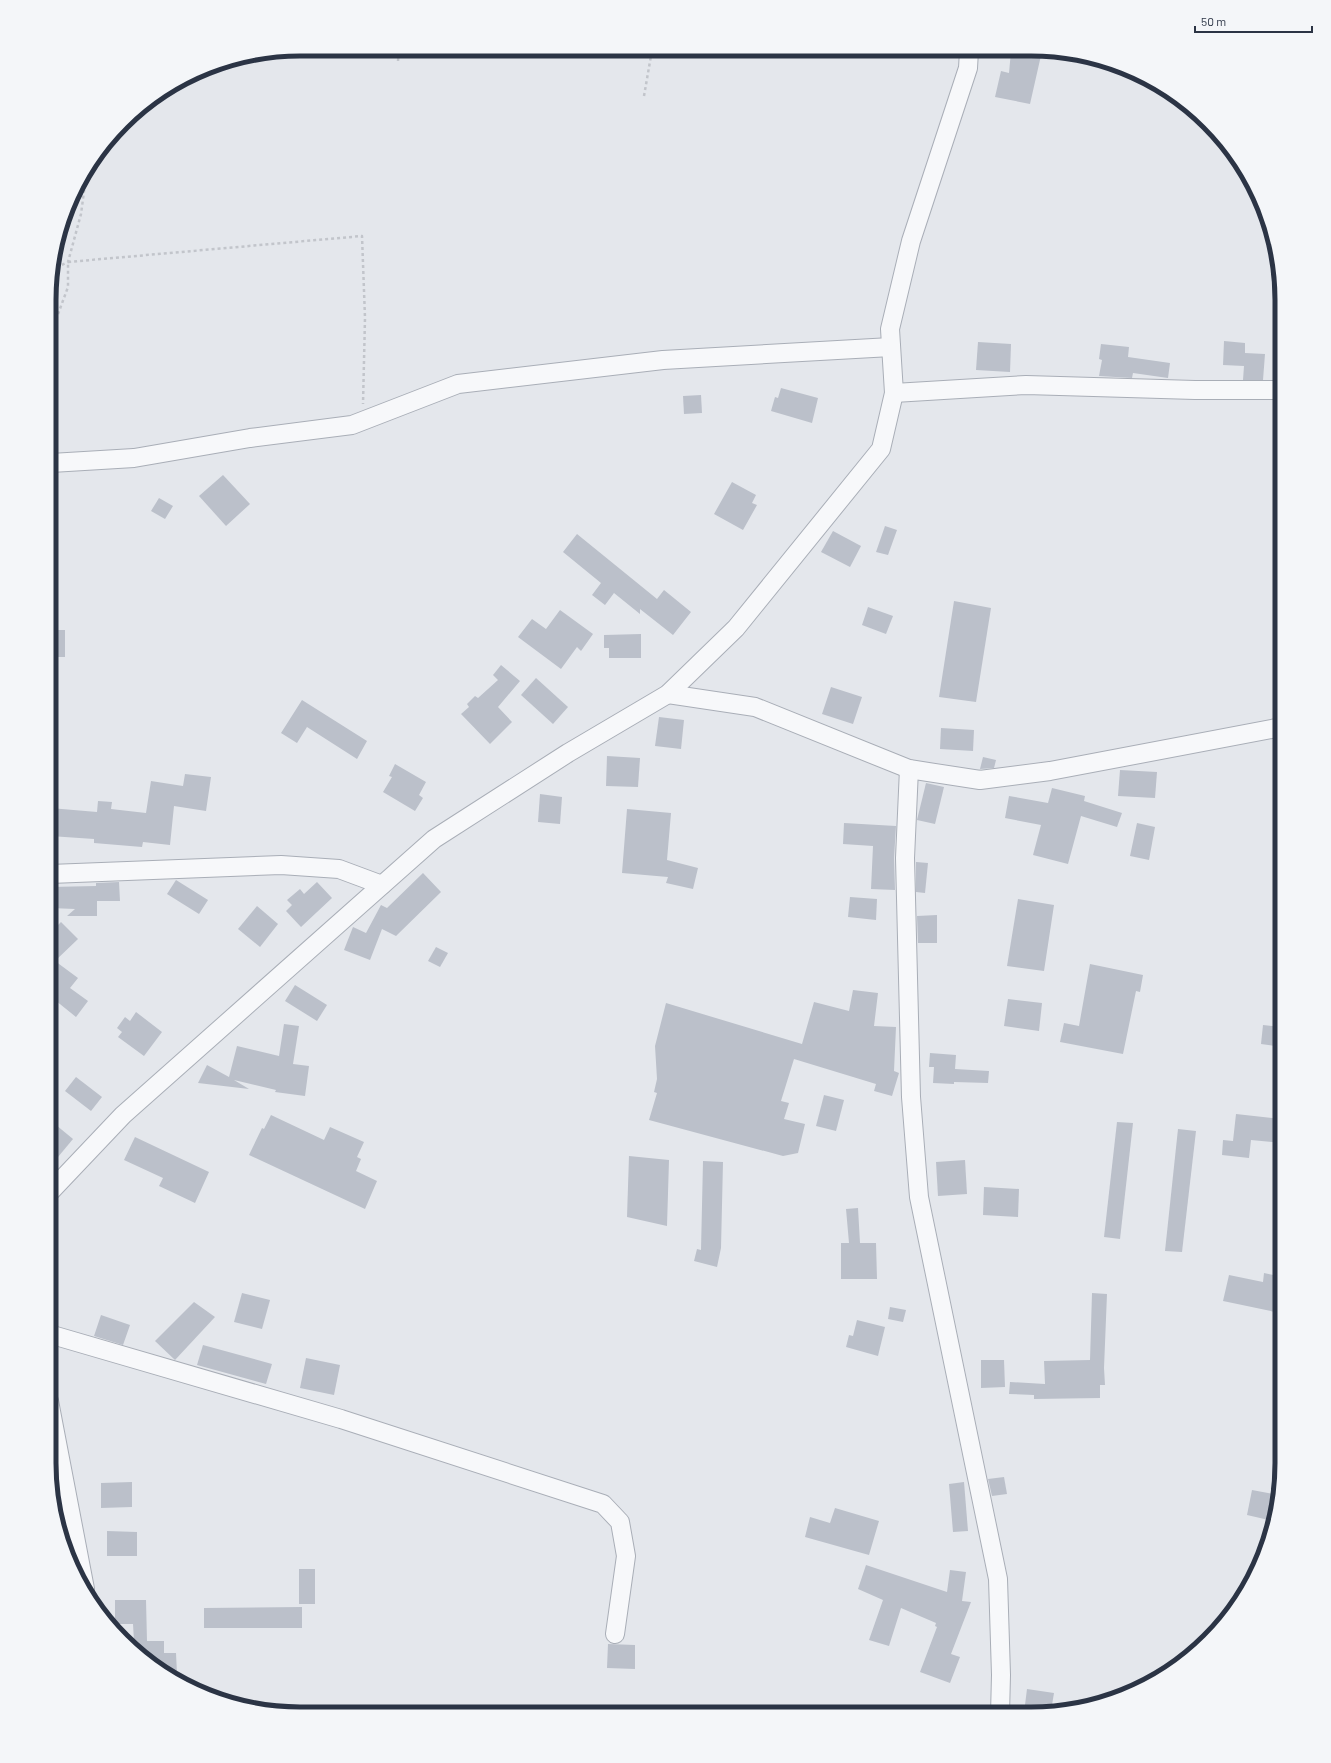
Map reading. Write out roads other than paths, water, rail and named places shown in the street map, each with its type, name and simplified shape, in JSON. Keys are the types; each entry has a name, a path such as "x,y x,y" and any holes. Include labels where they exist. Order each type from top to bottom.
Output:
{"street":[{"path":"56,1187 123,1115 434,839 568,753 668,694 736,628 881,449 894,393 890,329 911,241 968,68 969,56"},
{"path":"56,464 134,458 250,438 352,425 458,384 663,360 891,347"},
{"path":"894,393 1026,385 1195,390 1275,390"},
{"path":"668,694 754,707 909,769 980,780 1050,771 1275,728"},
{"path":"909,769 905,858 911,1097 919,1197 998,1579 1001,1675 1000,1707"},
{"path":"56,874 281,865 339,869 382,885"},
{"path":"56,1336 341,1419 604,1504 620,1522 626,1556 615,1634"},
{"path":"56,1438 82,1572"}]}
